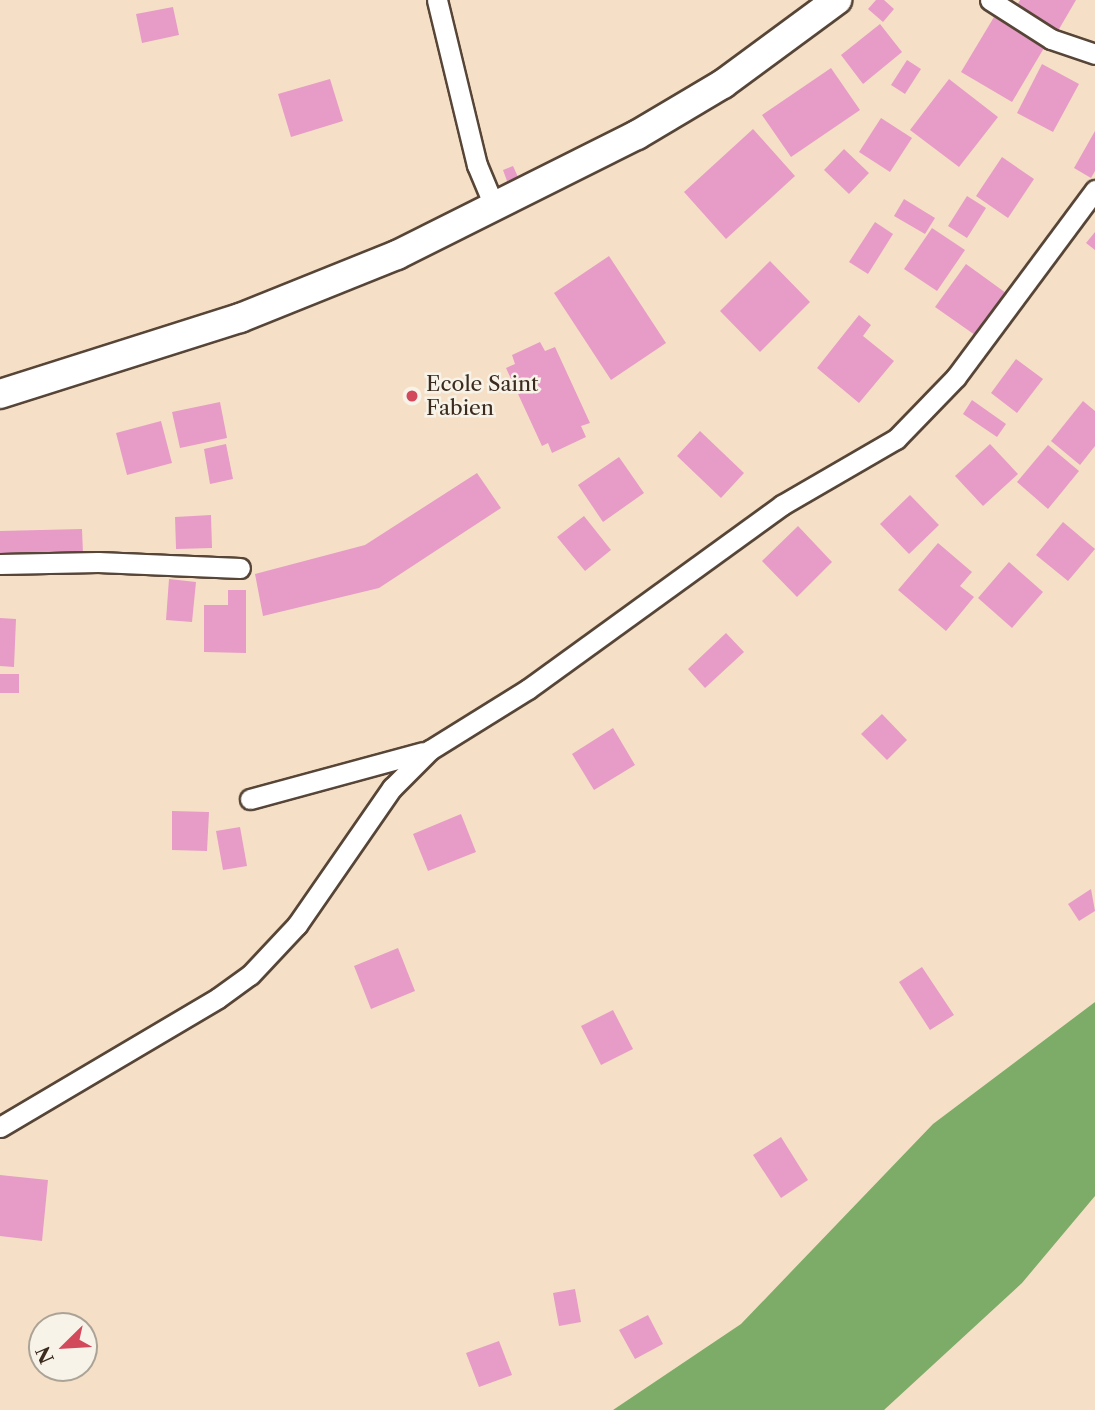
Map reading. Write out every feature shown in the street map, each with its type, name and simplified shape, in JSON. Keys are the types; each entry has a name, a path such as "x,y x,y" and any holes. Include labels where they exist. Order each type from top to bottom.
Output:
{"main road":[{"path":"0,394 240,318 397,256 580,166 723,84 837,0"}],"street":[{"path":"437,0 477,164 495,208"},
{"path":"990,0 1018,22 1051,39 1095,54"},
{"path":"0,1127 250,975 298,925 392,788 430,750 527,690 782,505 896,439 956,377 1095,190"},
{"path":"0,564 98,562 240,568"},
{"path":"250,799 430,750"}],"green space":[{"path":"1095,1002 1095,1196 1022,1283 884,1410 613,1410 741,1324 933,1124"}],"building":[{"path":"876,0 884,0 894,9 883,22 868,9"},
{"path":"1020,0 1076,0 1055,36 1013,12"},
{"path":"173,7 179,35 142,43 136,14"},
{"path":"994,17 1044,48 1012,102 961,72"},
{"path":"880,24 902,52 863,84 841,55"},
{"path":"907,60 921,69 905,94 891,85"},
{"path":"1042,64 1079,84 1053,132 1017,113"},
{"path":"831,68 860,110 791,157 762,115"},
{"path":"330,79 343,121 291,137 278,94"},
{"path":"949,79 998,117 959,167 910,130"},
{"path":"881,118 912,138 890,172 859,152"},
{"path":"753,129 795,176 726,239 684,192"},
{"path":"1095,131 1095,171 1091,178 1074,168"},
{"path":"844,149 869,173 849,194 824,170"},
{"path":"1002,157 1034,179 1008,218 976,196"},
{"path":"513,166 518,177 507,181 503,170"},
{"path":"967,196 986,208 967,238 948,226"},
{"path":"904,199 935,218 925,234 894,216"},
{"path":"875,222 893,234 868,274 849,262"},
{"path":"932,228 965,250 937,291 904,269"},
{"path":"1095,232 1095,250 1086,243"},
{"path":"609,256 666,343 611,380 554,293"},
{"path":"770,261 810,302 760,352 720,311"},
{"path":"966,264 1006,293 975,335 935,307"},
{"path":"859,315 871,325 863,336 894,361 859,403 817,368"},
{"path":"540,342 545,351 555,347 590,423 581,426 586,437 552,453 548,443 542,446 506,368 515,364 512,355"},
{"path":"1016,359 1043,379 1017,413 991,393"},
{"path":"972,400 1006,424 997,437 963,414"},
{"path":"1083,401 1095,411 1095,446 1080,465 1051,441"},
{"path":"220,402 227,438 180,448 172,412"},
{"path":"161,421 172,463 127,475 116,433"},
{"path":"700,431 744,473 721,498 677,456"},
{"path":"226,444 233,479 210,484 204,449"},
{"path":"990,444 1018,474 983,506 955,476"},
{"path":"1048,445 1079,471 1048,509 1017,482"},
{"path":"619,457 644,493 603,522 578,485"},
{"path":"477,473 501,508 379,588 263,616 255,574 365,545"},
{"path":"910,495 939,525 909,554 880,524"},
{"path":"211,515 212,548 176,549 175,517"},
{"path":"584,516 611,550 585,571 557,537"},
{"path":"1063,522 1095,549 1068,581 1036,555"},
{"path":"798,526 832,562 797,597 762,561"},
{"path":"82,529 83,554 0,556 0,531"},
{"path":"938,543 972,572 960,586 974,597 946,631 898,590"},
{"path":"1009,562 1043,592 1012,628 978,598"},
{"path":"169,579 196,582 192,622 166,620"},
{"path":"228,590 246,590 246,653 204,652 204,605 228,605"},
{"path":"0,618 16,619 14,667 0,666"},
{"path":"726,633 744,652 705,688 688,669"},
{"path":"0,674 19,674 19,693 0,693"},
{"path":"882,714 907,740 887,760 861,734"},
{"path":"613,728 635,765 594,790 572,754"},
{"path":"172,811 209,812 207,851 172,850"},
{"path":"461,814 476,852 428,871 413,834"},
{"path":"240,827 247,866 223,870 216,831"},
{"path":"1091,889 1095,911 1079,921 1068,904"},
{"path":"398,948 415,991 371,1009 354,966"},
{"path":"922,967 954,1015 930,1030 899,982"},
{"path":"613,1010 633,1049 601,1065 581,1026"},
{"path":"781,1137 808,1180 781,1198 753,1155"},
{"path":"0,1175 48,1180 42,1241 0,1236"},
{"path":"575,1289 581,1322 559,1326 553,1293"},
{"path":"648,1315 663,1344 635,1359 619,1330"},
{"path":"499,1341 512,1375 479,1387 466,1353"}],"place":[{"name":"Ecole Saint Fabien","path":"412,396"}]}
